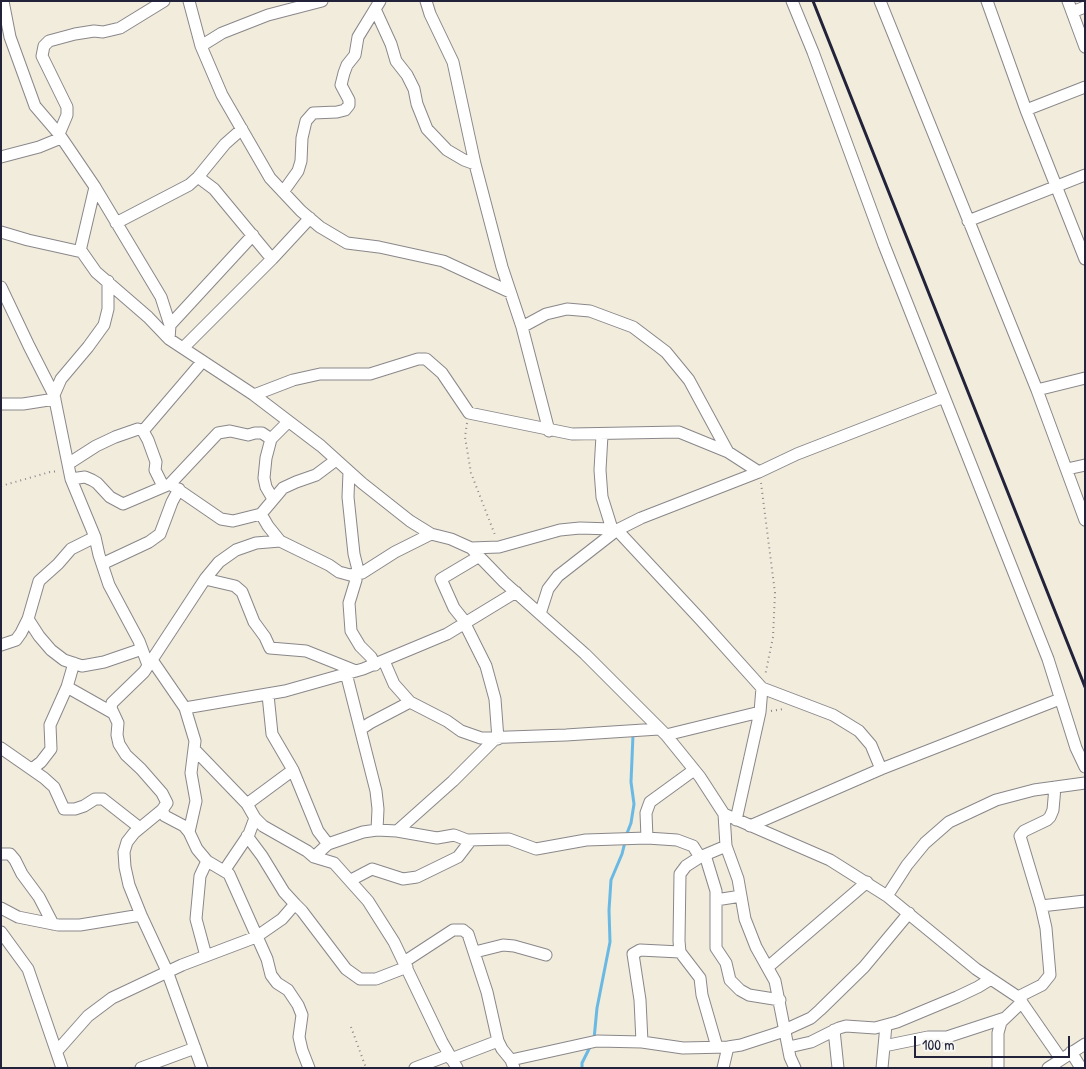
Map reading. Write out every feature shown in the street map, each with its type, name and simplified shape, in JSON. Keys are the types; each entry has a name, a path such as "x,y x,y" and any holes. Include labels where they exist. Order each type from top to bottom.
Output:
{"street":[{"path":"3,1 10,37 30,96 35,106 60,136 95,187 161,297 170,325 169,339"},
{"path":"1,158 39,146 60,136 67,115 67,108 42,56 44,46 50,42 75,34 94,31 103,32 120,28 164,1"},
{"path":"189,1 200,46 222,96 270,178 310,218 320,227 347,244 379,247 443,262 510,292"},
{"path":"200,46 222,33 268,14 322,1"},
{"path":"426,1 430,14 453,62 475,164 502,267 522,327 550,431"},
{"path":"792,1 813,52 884,245 1048,659 1076,748 1085,767"},
{"path":"880,1 1037,390 1085,520"},
{"path":"987,1 1026,110 1085,258"},
{"path":"377,5 396,61 407,75 414,89 417,104 427,129 447,150 475,164"},
{"path":"283,192 298,171 306,121 312,113 337,112 345,110 349,105 349,100 342,84 344,73 347,65 355,55 358,37 377,5"},
{"path":"1085,7 1070,7 1085,47"},
{"path":"1026,110 1085,87"},
{"path":"116,222 189,185 225,144 242,129"},
{"path":"968,221 1085,175"},
{"path":"198,177 214,189 272,259"},
{"path":"80,251 95,187"},
{"path":"183,348 310,218"},
{"path":"1,232 80,251 96,272 148,317 169,339 254,395 410,521 431,534 451,539 474,552 585,654 663,732 694,770 724,814 822,856 887,896 946,945 1020,1000 1066,1056 1081,1068"},
{"path":"170,325 253,235"},
{"path":"54,397 61,379 104,325 108,309 108,281"},
{"path":"1,287 6,307 54,397 69,471 95,536 109,585 142,650 185,708 195,741 191,773 196,801 189,832"},
{"path":"522,327 546,314 567,309 590,311 633,327 666,352 689,380 728,452"},
{"path":"254,395 293,380 320,374 370,374 418,359 426,359 442,372 469,412 550,431 572,434 602,435 679,432 728,452 759,472"},
{"path":"142,431 202,362"},
{"path":"1037,390 1085,378"},
{"path":"1,404 23,404 54,397"},
{"path":"540,614 548,590 558,576 614,529 759,472 797,454 944,397"},
{"path":"273,499 266,487 264,478 270,439 288,422"},
{"path":"69,471 96,446 135,429 142,431 148,440 156,462 155,470 170,486 221,519 233,521 262,514 283,488 316,476 336,460"},
{"path":"69,471 97,483 110,497 123,504 170,486 218,433 230,431 248,434 262,433 270,439"},
{"path":"602,435 600,470 602,497 614,529 700,619 762,688 833,716 859,730 871,744 881,769"},
{"path":"1067,469 1085,465"},
{"path":"349,472 348,497 357,574 349,602 351,630 360,646 379,663 410,702 447,721 461,731 481,738 496,739 663,732 760,712"},
{"path":"102,564 150,542 160,534 172,502 170,486"},
{"path":"262,514 268,526 280,541 329,565 339,572 350,575 357,574 431,534"},
{"path":"398,831 454,782 496,739 495,699 486,666 465,623 454,608 441,579 474,552 560,530 580,528 614,529"},
{"path":"1,645 16,640 28,619 39,581 71,549 95,536"},
{"path":"202,1068 167,971 140,916 124,867 124,852 128,842 167,803 141,769 126,755 117,735 118,723 111,708 112,703 138,679 205,579 219,562 236,550 256,543 280,541"},
{"path":"205,579 235,586 242,592 254,622 265,637 270,648 306,651 351,672"},
{"path":"185,708 268,695 379,663 446,634 516,592"},
{"path":"28,619 51,650 64,660 82,666 104,662 142,650"},
{"path":"32,770 51,749 50,725 67,686 74,663"},
{"path":"351,672 361,730 376,791 378,809 377,830"},
{"path":"67,686 113,713"},
{"path":"736,820 760,712 762,688"},
{"path":"268,695 272,734 293,770 318,831 328,844"},
{"path":"750,826 881,769 1060,699"},
{"path":"361,730 370,722 410,702"},
{"path":"1,748 54,786 64,809 75,809 95,799 103,799 140,828"},
{"path":"194,749 247,804 255,818 263,826 307,850 314,856 334,863 368,900 394,942 452,1060"},
{"path":"247,804 293,770"},
{"path":"646,838 646,813 650,802 694,770"},
{"path":"887,896 906,865 925,842 949,822 996,800 1034,790 1085,783"},
{"path":"998,1068 998,1033 1002,1022 1020,1000 1042,985 1050,975 1046,928 1020,836 1024,831 1050,817 1053,810 1055,787"},
{"path":"162,810 165,816 184,826 197,849 207,861 229,874 267,959 271,975 288,990 298,1005 302,1015 299,1037 309,1068"},
{"path":"724,814 726,846 738,879 748,930 775,980 795,1068"},
{"path":"224,871 247,836 255,818"},
{"path":"314,856 328,844 363,832 377,830 398,831 437,838 454,836 471,840 509,839 536,849 586,840 646,838 677,840 690,843 703,856 714,883 716,948 726,962 730,980 749,996 780,1000"},
{"path":"247,836 284,892 302,911 346,969 360,979 376,979 406,965 453,930 463,930 468,934 487,992 498,1041 512,1064 597,1041 642,1042 682,1048 722,1047 741,1045 786,1030 811,1018 828,1002 864,967 909,913"},
{"path":"350,880 372,869 403,879 417,877 458,857 471,840"},
{"path":"723,1068 722,1047 702,995 700,978 680,952 680,874 686,866 726,846"},
{"path":"1,854 10,854 15,860 22,874 39,897 53,924"},
{"path":"206,956 196,919 200,876 207,861"},
{"path":"768,967 867,882"},
{"path":"716,900 740,896"},
{"path":"1041,906 1085,900"},
{"path":"57,1051 96,1008 112,998 167,971 256,937 276,924 295,904"},
{"path":"1,908 18,917 53,924 80,925 140,916"},
{"path":"1,932 28,969 62,1068"},
{"path":"475,952 503,945 514,946 546,955"},
{"path":"642,1042 642,1017 633,954 640,950 680,952"},
{"path":"789,1048 811,1042 846,1026 875,1028 886,1025 957,997 991,979"},
{"path":"884,1046 928,1037 947,1037 1005,1018"},
{"path":"882,1068 886,1025"},
{"path":"834,1030 838,1068"},
{"path":"415,1068 452,1060 498,1041"},
{"path":"1048,1068 1085,1044"},
{"path":"140,1068 195,1048"}],"path":[{"path":"469,412 465,437 467,453 499,547"},
{"path":"1,486 50,472 69,471"},
{"path":"759,472 775,593 774,637 762,688"},
{"path":"760,712 787,708"},
{"path":"351,1027 366,1068"}],"waterway":[{"path":"626,836 631,823 634,804 631,782 633,735"},
{"path":"594,1039 597,1008 610,942 609,910 611,880 625,842"},
{"path":"582,1068 582,1063 590,1047"}],"railway":[{"path":"813,1 1085,687"}]}
